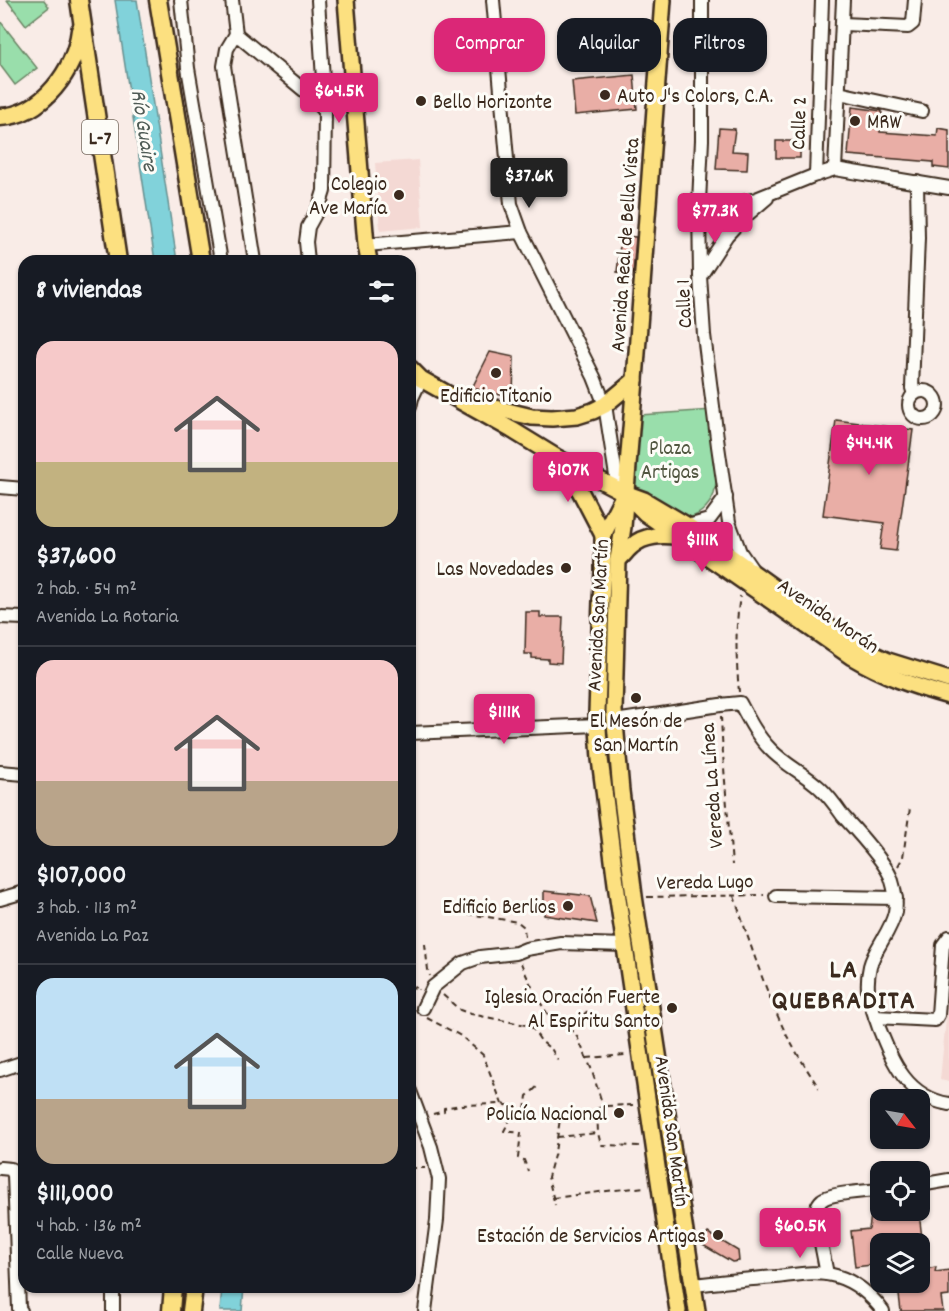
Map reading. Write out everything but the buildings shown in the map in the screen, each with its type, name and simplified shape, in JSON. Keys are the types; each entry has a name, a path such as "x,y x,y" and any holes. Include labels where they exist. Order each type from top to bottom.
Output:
{"highway":[{"path":"158,0 200,255"},
{"path":"0,117 10,117 29,110 40,103 54,88 65,72 78,43 80,7"},
{"name":"L-7","path":"80,7 117,255"},
{"path":"171,1311 172,1293"},
{"path":"191,1311 193,1293"}],"main road":[{"path":"346,0 368,255"},
{"name":"Avenida Real de Bella Vista","path":"625,493 663,0"},
{"name":"Avenida Morán","path":"416,374 556,457 625,493 645,513 684,532 870,668 913,686 949,696"},
{"path":"472,408 490,407 513,414 552,418 577,416 605,405 635,381"},
{"path":"556,457 580,491 603,536"},
{"name":"Avenida San Martín","path":"625,493 603,536 597,687 598,725 604,793 624,945 678,1311"},
{"name":"Avenida San Martín","path":"625,493 618,560 615,721 621,791 697,1311"},
{"path":"618,560 633,544 645,539 684,532"},
{"name":"Avenida Morán","path":"748,578 869,652 888,661 949,680"}],"street":[{"path":"181,0 188,68 220,255"},
{"path":"232,0 236,34 227,49 224,66 254,255"},
{"path":"307,255 308,227 324,192 325,111 318,0"},
{"path":"493,0 512,204 521,232 594,377 605,405 616,476 625,493"},
{"name":"Calle 1","path":"702,0 702,140 699,212 704,335 729,522 748,578"},
{"name":"Calle 2","path":"814,175 822,0"},
{"name":"Calle 2","path":"835,169 843,0"},
{"path":"843,24 908,27 913,23 915,0"},
{"path":"236,34 312,97 325,111"},
{"path":"839,93 922,111"},
{"path":"699,212 756,199 814,175 835,169 949,188"},
{"path":"700,276 727,235 762,201 814,175"},
{"path":"914,394 912,388 918,238 917,183"},
{"path":"366,245 521,232"},
{"path":"416,390 421,379"},
{"path":"0,487 18,488"},
{"path":"684,532 710,520 726,497"},
{"path":"0,617 18,618"},
{"path":"615,721 740,703 758,736 786,764 805,775 822,789 882,863 891,877 896,898 895,914 870,966 869,1003 890,1055 905,1080 929,1098 949,1104"},
{"path":"416,733 598,725"},
{"path":"0,772 18,774"},
{"path":"0,899 18,893"},
{"path":"776,896 896,898"},
{"path":"875,1017 935,1020 937,1018 943,945 949,937"},
{"path":"423,1008 433,987 463,963 480,957 561,943 624,945"},
{"path":"0,1070 18,1064"},
{"path":"416,1107 434,1157 439,1179 437,1220 425,1311"},
{"path":"0,1168 10,1169 14,1175 18,1282"},
{"path":"930,1183 949,1180"},
{"path":"826,1274 816,1218 816,1210 820,1202 828,1197 870,1191"},
{"path":"693,1285 811,1273 826,1274 842,1278 860,1287 884,1311"},
{"path":"18,1293 21,1311"},
{"path":"113,1293 113,1311"}],"path":[{"path":"740,703 736,618 748,578"},
{"name":"Vereda La Línea","path":"720,705 732,865"},
{"path":"891,877 903,857 910,808"},
{"name":"Vereda Lugo","path":"635,899 754,894 776,896"},
{"path":"734,896 777,1014 788,1038 819,1088"},
{"path":"457,912 518,922 524,927 521,951 530,984 558,1025 575,1032 603,1106"},
{"path":"425,944 428,970 433,987 460,1010 531,1026 541,1041 552,1050 558,1061"},
{"path":"416,987 418,987 425,1018 461,1036 483,1055 502,1104"},
{"path":"567,1029 590,1009"},
{"path":"531,1026 548,1013"},
{"path":"586,1058 641,1053"},
{"path":"525,1110 527,1096 538,1086"},
{"path":"420,1118 444,1111 444,1108 461,1105 502,1104 532,1111 547,1118 560,1119 548,1177 555,1205"},
{"path":"648,1104 603,1106 597,1109 598,1133 601,1145 654,1147"},
{"path":"516,1108 504,1131 521,1133 518,1158 524,1160 528,1171"},
{"path":"557,1137 598,1133"},
{"path":"553,1198 660,1186"}],"shaded area":[{"name":"Colegio Ave María","path":"418,160 423,227 380,231 375,163"},
{"path":"949,988 949,1082 940,1080"}],"green space":[{"path":"7,0 44,0 49,7 26,25"},
{"path":"0,21 37,68 15,85 0,65"},
{"name":"Plaza Artigas","path":"713,410 717,465 716,486 706,508 693,516 682,518 621,483 625,416"}],"water":[{"name":"Río Guaire","path":"115,0 137,0 176,255 154,255"},
{"path":"222,1293 244,1293 242,1311 220,1311"}],"place":[{"name":"Auto J's Colors, C.A.","path":"605,95"},
{"name":"Bello Horizonte","path":"421,101"},
{"name":"MRW","path":"855,121"},
{"name":"Colegio Ave María","path":"399,195"},
{"name":"Edificio Titanio","path":"496,373"},
{"name":"Las Novedades","path":"566,568"},
{"name":"El Mesón de San Martín","path":"636,698"},
{"name":"Edificio Berlios","path":"568,906"},
{"name":"Iglesia Oración Fuerte Al Espiritu Santo","path":"672,1008"},
{"name":"Policía Nacional","path":"619,1113"},
{"name":"Estación de Servicios Artigas","path":"718,1235"}],"district":[{"name":"LA QUEBRADITA","path":"844,984"}]}
